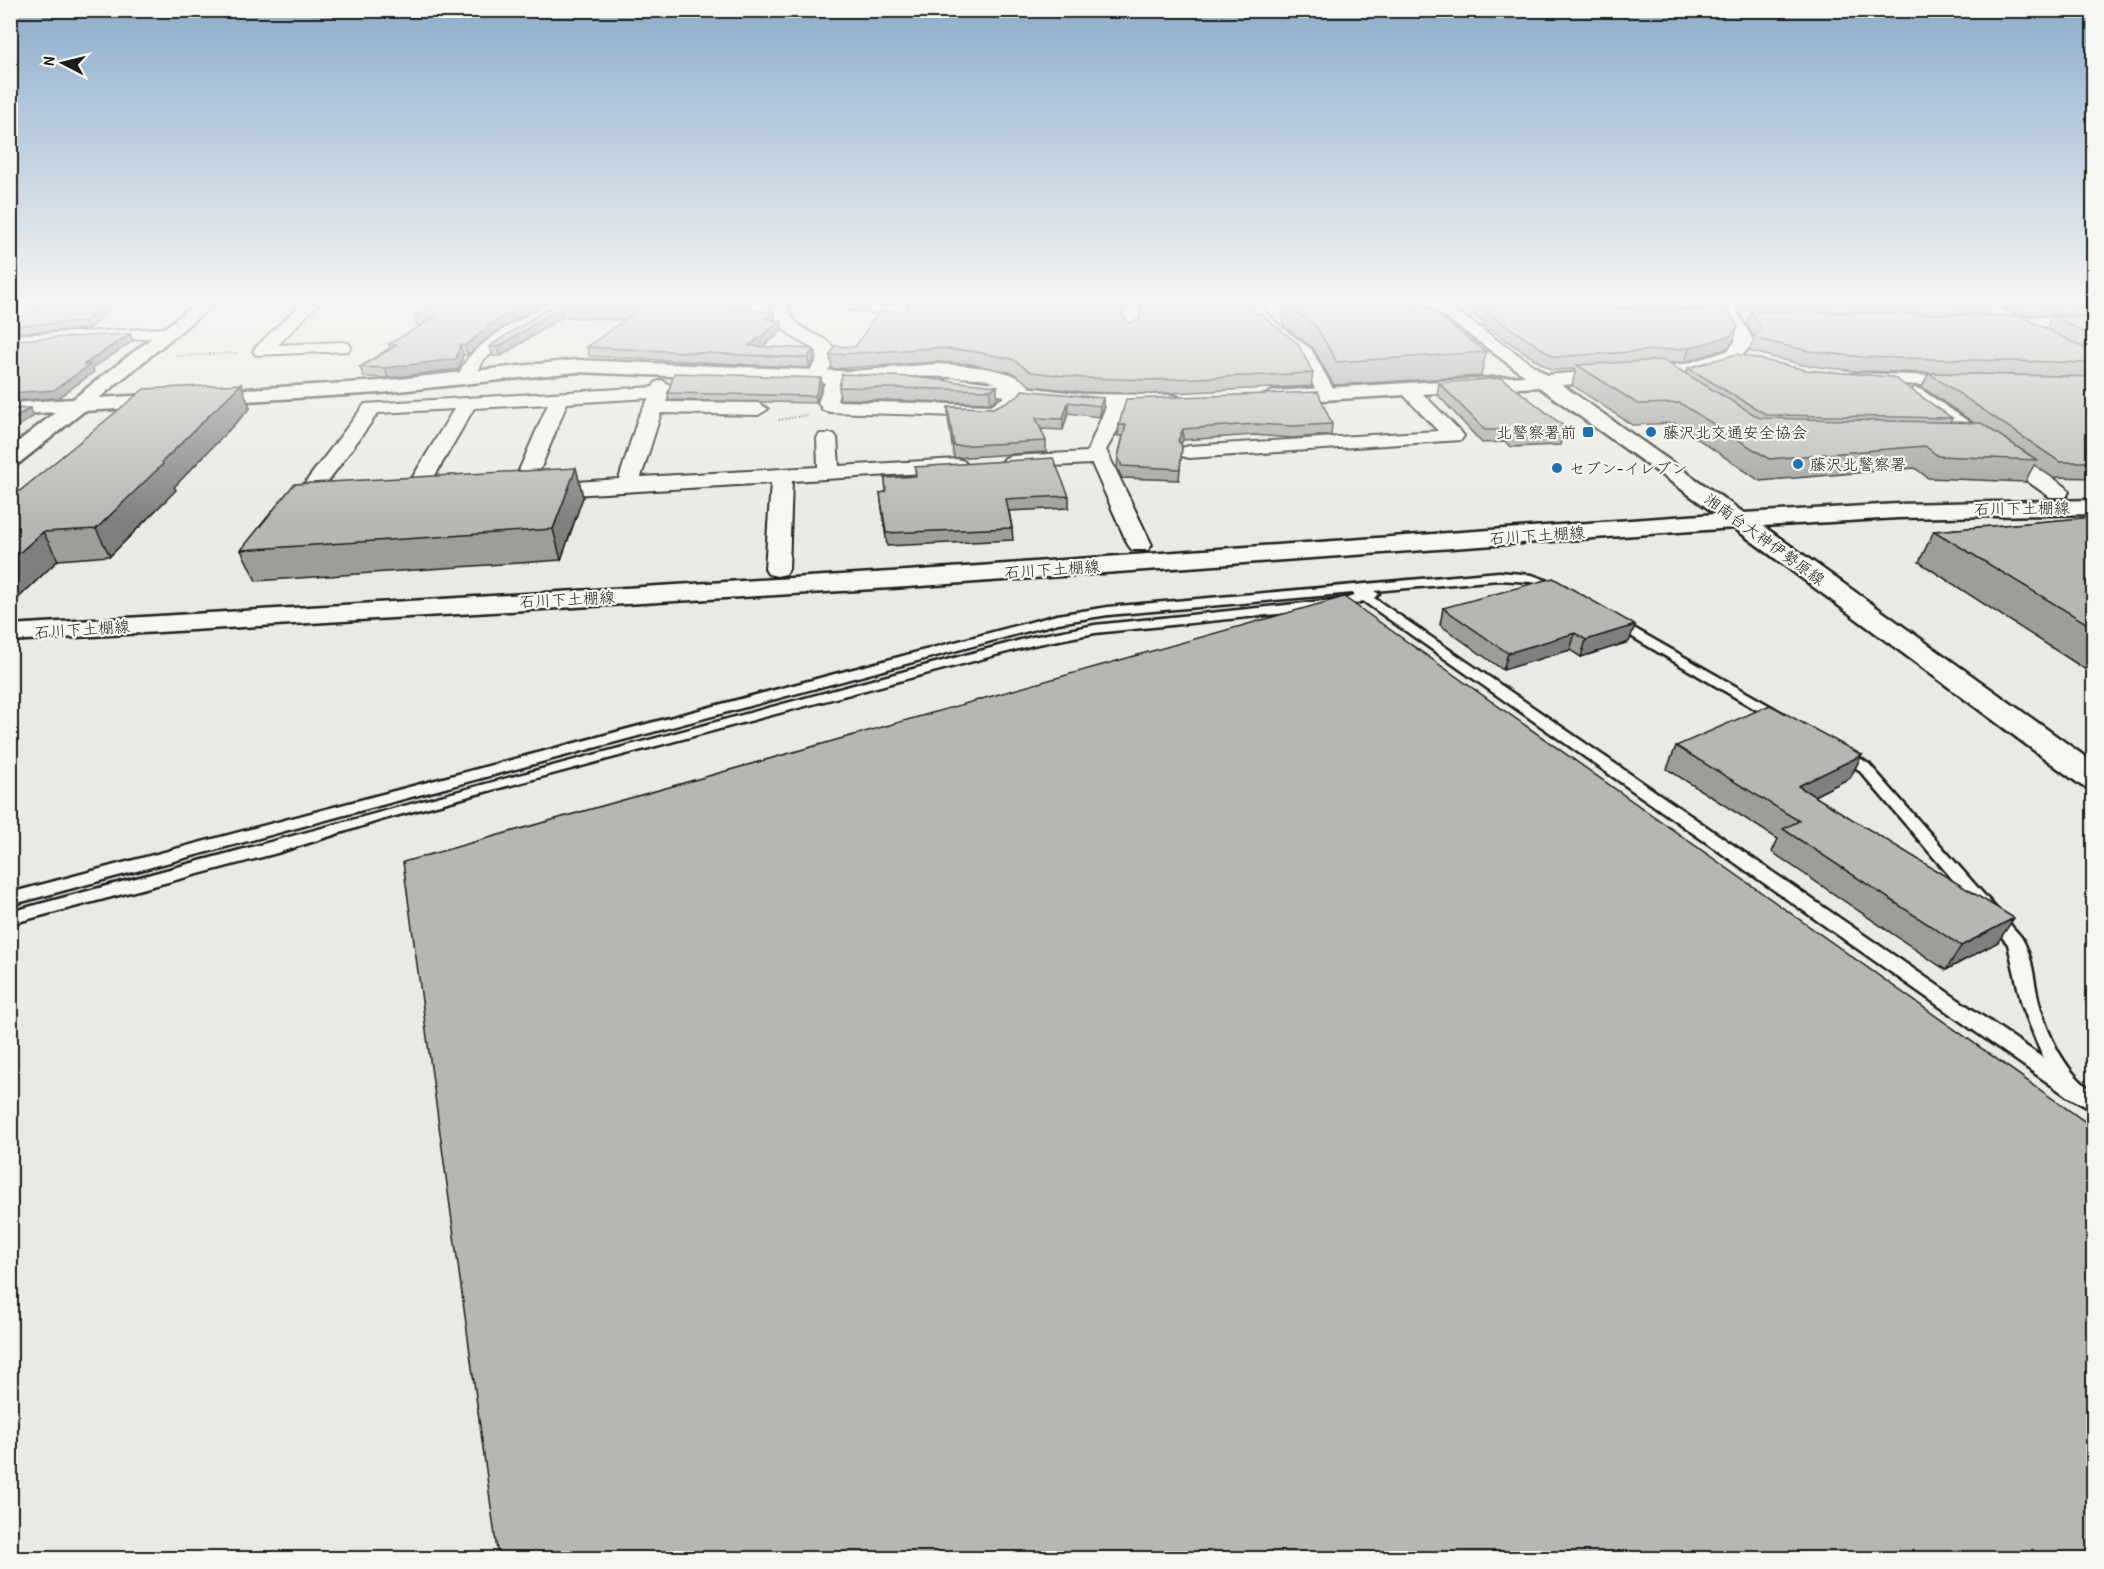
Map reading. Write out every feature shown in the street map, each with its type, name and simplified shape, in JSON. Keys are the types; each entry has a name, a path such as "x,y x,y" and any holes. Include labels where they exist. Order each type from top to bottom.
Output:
{"street":[{"path":"10,459 115,376"},
{"path":"10,409 380,387 466,376"},
{"path":"628,484 648,418 664,380 668,376"},
{"path":"832,376 827,403 830,406 992,411 1003,408 1018,391"},
{"path":"835,376 1018,391 1117,402 1188,401"},
{"path":"1317,376 1327,394"},
{"name":"湘南台大神伊勢原線","path":"1535,376 2094,779"},
{"path":"1257,398 1604,376"},
{"path":"1666,376 1689,390"},
{"path":"1842,376 1897,381 1979,382"},
{"path":"1897,381 2058,492"},
{"path":"1190,452 1454,436 1407,389"},
{"path":"521,491 560,398"},
{"path":"321,503 299,505 372,408 560,398 657,400 759,410"},
{"path":"1117,402 1107,431 1096,450 1140,545"},
{"path":"411,498 467,403"},
{"path":"1943,436 1977,436"},
{"path":"827,438 829,472"},
{"path":"499,492 1098,458"},
{"path":"777,569 782,475"},
{"name":"石川下土棚線","path":"10,619 1140,545 1728,513 2058,492 2094,492"},
{"path":"388,499 433,496"},
{"name":"石川下土棚線","path":"10,633 919,579 1728,513 2094,507"}],"lane":[{"path":"10,899 1057,619 1108,611 1359,593 1395,585 1499,576 1532,579 1573,594"},
{"path":"10,918 271,849 390,813 1050,637 1095,629 1344,603 1359,593"},
{"path":"1359,593 2094,1103"},
{"path":"1605,616 1790,723"},
{"path":"1831,747 1864,767 2007,929 2021,952 2031,1004 2044,1040 2074,1089"}],"building":[{"path":"10,376 74,376 54,390 10,393"},
{"path":"673,376 821,378 815,396 668,393"},
{"path":"841,376 913,377 997,386 990,390 839,387"},
{"path":"1068,376 1239,376 1152,380"},
{"path":"1595,376 1690,376 1760,418 1981,423 2037,460 1938,456 1925,446 1769,459 1680,403 1638,404"},
{"path":"1702,376 1893,377 1952,418 1767,415"},
{"path":"1934,376 2094,377 2094,462 2060,462"},
{"path":"1502,378 1565,427 1558,428 1563,432 1515,435 1508,430 1485,430 1439,383"},
{"path":"241,384 96,529 43,532 10,561 10,499 144,389"},
{"path":"1022,390 1103,398 1100,406 1068,402 1063,419 1036,418 1046,441 954,446 948,407 993,408 1017,397"},
{"path":"1318,392 1332,424 1293,426 1255,424 1183,429 1178,441 1182,446 1180,469 1122,466 1118,457 1126,425 1119,425 1126,399"},
{"path":"30,408 10,421 10,409"},
{"path":"1053,458 1069,496 1006,499 1012,528 886,533 880,493 886,492 885,478 916,476 915,467"},
{"path":"576,468 553,529 241,550 294,484"},
{"path":"2094,517 2094,628 1934,531"},
{"path":"1553,578 1635,625 1586,640 1575,633 1508,653 1443,608"},
{"path":"1344,597 2094,1128 2094,1558 498,1558 403,862"},
{"path":"1770,705 1862,755 1798,786 2014,918 1961,946 1783,829 1799,821 1676,746"}],"place":[{"name":"北警察署前","path":"1588,432"},
{"name":"藤沢北交通安全協会","path":"1651,432"},
{"name":"藤沢北警察署","path":"1798,464"},
{"name":"セブン-イレブン","path":"1557,468"}]}
